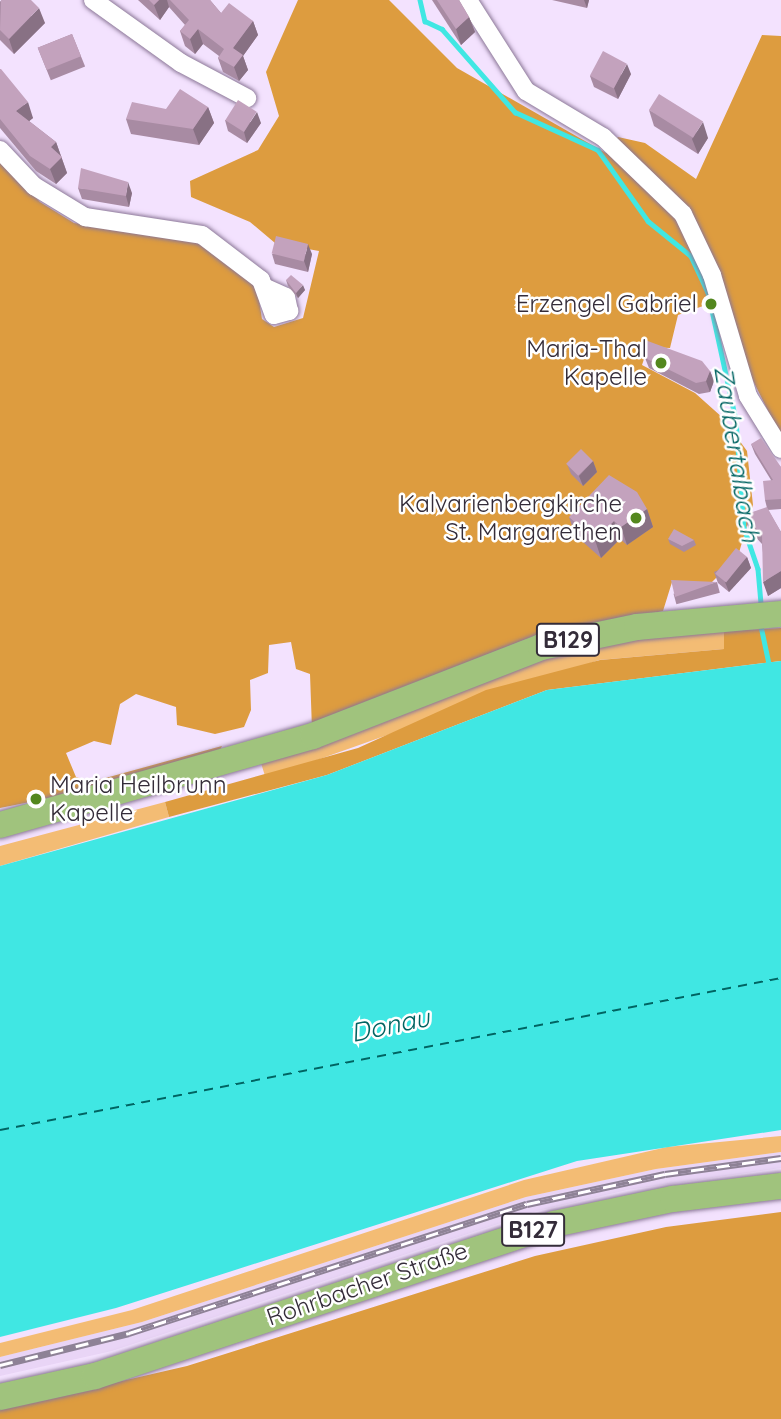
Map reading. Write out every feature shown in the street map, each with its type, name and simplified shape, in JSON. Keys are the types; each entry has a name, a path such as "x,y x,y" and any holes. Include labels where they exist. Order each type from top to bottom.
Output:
{"main road":[{"name":"B129","path":"0,825 279,746 394,704 485,665 574,638 768,615"},
{"name":"Rohrbacher Straße","path":"0,1397 107,1373 554,1224 673,1199 781,1186"}],"street":[{"path":"93,0 181,63 247,98"},
{"path":"468,0 526,91 598,134 683,215 715,284 748,396 781,449"},
{"path":"0,150 34,186 74,213 202,235 266,288"}],"shaded area":[{"path":"298,0 389,0 457,68 606,153 618,137 645,143 696,179 762,35 781,36 781,437 714,302 678,315 670,348 648,347 642,365 695,393 723,418 747,451 753,505 738,556 711,583 672,582 663,611 524,640 312,729 310,674 296,669 291,642 269,645 268,673 250,680 251,710 244,727 215,734 177,725 176,707 136,694 120,704 111,745 94,741 66,753 76,777 91,782 222,746 216,758 44,802 41,792 29,795 30,802 0,808 0,159 40,202 74,223 205,244 257,287 262,319 274,327 303,318 319,251 275,243 250,222 191,197 190,181 258,150 279,116 266,72"},
{"path":"781,628 781,661 547,690 327,775 169,817 165,802 358,748 486,690 600,660 724,649 724,631"},
{"path":"724,631 724,649 599,660 286,771 265,776 261,763 525,662 618,639"},
{"path":"165,802 169,817 0,866 0,846"},
{"path":"781,1136 781,1152 656,1169 526,1197 142,1322 0,1357 0,1343 132,1310 524,1180 667,1147"},
{"path":"781,1152 781,1168 627,1190 537,1211 112,1351 0,1376 0,1357 142,1322 526,1197 656,1169"},
{"path":"781,1212 781,1419 0,1419 0,1409 187,1366 535,1256 666,1227"}],"water":[{"name":"Donau","path":"781,661 781,1130 577,1161 116,1308 0,1337 0,866 327,775 547,690"}],"building":[{"path":"1,0 31,0 39,8 9,39 0,30"},
{"path":"170,0 210,0 221,13 229,3 253,21 233,48 243,55 234,67 218,58 224,49 198,29 190,39 180,31 189,20"},
{"path":"437,0 459,0 469,17 456,29"},
{"path":"72,34 81,56 47,70 38,48"},
{"path":"603,51 627,64 614,88 590,76"},
{"path":"0,69 28,102 16,111 56,142 51,147 62,157 50,169 30,156 0,119"},
{"path":"180,89 208,107 193,129 126,119 132,102 166,109"},
{"path":"659,94 703,122 693,138 649,110"},
{"path":"238,100 257,112 244,132 225,120"},
{"path":"81,168 128,182 126,196 78,188"},
{"path":"276,236 308,244 304,261 272,253"},
{"path":"291,275 303,285 296,293 286,280"},
{"path":"645,340 702,361 710,371 706,381 696,383 645,358"},
{"path":"761,438 781,467 781,499 765,500 763,481 773,480 751,444"},
{"path":"581,449 593,461 578,476 566,464"},
{"path":"609,475 637,492 647,509 621,527 614,521 595,540 569,517"},
{"path":"767,507 781,532 781,571 763,582 762,535 744,515"},
{"path":"674,529 694,540 682,546 668,539"},
{"path":"736,548 747,557 726,582 715,574"},
{"path":"671,580 717,582 675,597"}],"waterway":[{"name":"Zaubertalbach","path":"420,0 425,21 442,29 515,112 598,150 648,221 691,256 708,292 736,420 744,528 758,569 761,606"},
{"name":"Zaubertalbach","path":"761,626 769,664"}],"ferry route":[{"path":"0,1130 781,978"}],"railway":[{"path":"0,1365 129,1333 527,1204 665,1174 781,1158"}],"place":[{"name":"Erzengel Gabriel","path":"711,304"},
{"name":"Maria-Thal Kapelle","path":"661,363"},
{"name":"Kalvarienbergkirche St. Margarethen","path":"636,518"},
{"name":"Maria Heilbrunn Kapelle","path":"36,799"}]}
